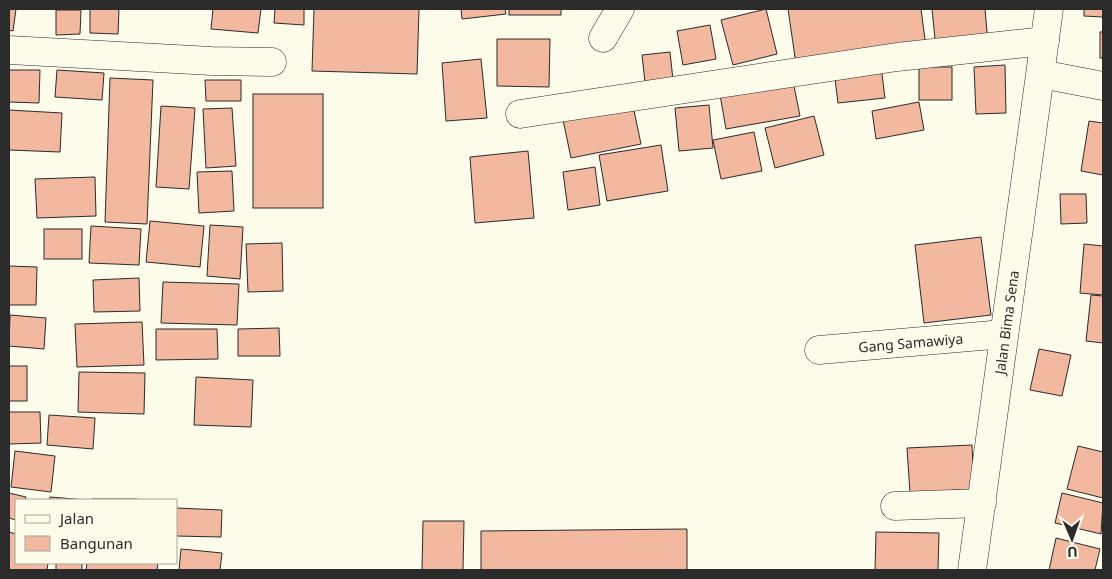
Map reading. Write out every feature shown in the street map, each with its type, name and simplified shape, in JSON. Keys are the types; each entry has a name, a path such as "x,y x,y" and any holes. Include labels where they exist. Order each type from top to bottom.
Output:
{"street":[{"path":"603,38 620,9"},
{"name":"Jalan Bima Sena","path":"972,570 1049,9"},
{"path":"520,114 897,57 1045,41"},
{"path":"9,50 212,61 272,62"},
{"path":"1041,74 1103,86"},
{"name":"Gang Samawiya","path":"819,350 1004,334"},
{"path":"895,506 982,503"}],"building":[{"path":"9,9 16,9 13,31 9,30"},
{"path":"90,9 119,9 118,34 90,33"},
{"path":"213,9 261,9 258,33 211,29"},
{"path":"275,9 304,9 304,25 274,23"},
{"path":"314,9 419,9 417,74 312,71"},
{"path":"461,9 505,9 506,14 462,19"},
{"path":"509,9 561,9 561,15 509,15"},
{"path":"766,9 777,54 733,65 721,20"},
{"path":"788,9 921,9 926,47 796,64"},
{"path":"932,9 985,9 988,43 936,49"},
{"path":"1084,9 1103,9 1103,17 1084,16"},
{"path":"56,10 81,10 80,34 56,35"},
{"path":"710,25 716,59 683,65 677,31"},
{"path":"1100,32 1103,32 1103,58 1100,58"},
{"path":"497,39 550,39 549,87 497,86"},
{"path":"670,52 674,89 646,91 642,55"},
{"path":"481,59 487,118 446,121 442,63"},
{"path":"1005,65 1006,113 976,114 974,67"},
{"path":"881,66 885,98 838,103 834,71"},
{"path":"919,67 952,67 952,100 919,100"},
{"path":"9,70 40,70 39,103 9,102"},
{"path":"57,70 104,73 102,100 55,97"},
{"path":"110,78 153,80 147,224 105,222"},
{"path":"205,80 241,80 241,101 206,101"},
{"path":"793,81 800,116 726,129 720,95"},
{"path":"253,94 323,94 323,208 253,208"},
{"path":"632,101 641,144 571,158 562,115"},
{"path":"919,102 924,130 876,139 872,111"},
{"path":"709,105 713,148 679,151 675,108"},
{"path":"161,106 195,108 189,189 156,187"},
{"path":"232,108 236,166 206,168 203,109"},
{"path":"9,110 62,113 60,152 9,150"},
{"path":"814,116 824,155 775,168 765,128"},
{"path":"1089,121 1103,123 1103,175 1081,171"},
{"path":"754,132 762,171 721,179 713,140"},
{"path":"661,145 668,191 607,201 599,155"},
{"path":"528,151 534,218 475,223 470,157"},
{"path":"595,167 600,205 568,210 563,172"},
{"path":"232,171 234,211 199,213 197,172"},
{"path":"95,177 96,216 37,218 35,179"},
{"path":"1060,194 1086,194 1087,223 1061,224"},
{"path":"150,221 204,226 200,267 146,262"},
{"path":"210,225 243,227 240,279 207,276"},
{"path":"91,226 141,229 139,265 89,263"},
{"path":"44,229 82,229 82,259 44,259"},
{"path":"981,237 991,315 924,323 915,245"},
{"path":"282,243 283,291 248,292 246,244"},
{"path":"1084,244 1103,246 1103,295 1080,293"},
{"path":"9,266 37,267 36,305 9,305"},
{"path":"139,278 140,311 94,312 93,280"},
{"path":"163,282 239,284 237,325 161,323"},
{"path":"1091,295 1103,296 1103,343 1086,341"},
{"path":"10,315 46,318 44,349 9,346"},
{"path":"142,322 144,365 77,367 75,324"},
{"path":"279,328 280,356 238,356 238,329"},
{"path":"156,329 217,329 218,359 156,360"},
{"path":"1039,349 1071,355 1062,396 1030,390"},
{"path":"9,366 27,366 27,401 9,401"},
{"path":"79,372 145,373 144,414 78,412"},
{"path":"196,377 253,380 251,427 194,425"},
{"path":"9,412 40,412 41,443 9,444"},
{"path":"49,415 95,418 93,449 47,445"},
{"path":"972,445 974,489 910,493 907,448"},
{"path":"1078,446 1103,452 1103,498 1067,489"},
{"path":"15,451 55,456 51,492 11,487"},
{"path":"9,493 26,497 25,499 15,499 15,520 9,518"},
{"path":"1062,493 1103,503 1101,534 1055,523"},
{"path":"50,497 75,499 49,499"},
{"path":"178,508 222,510 221,537 178,536"},
{"path":"423,521 464,521 463,570 422,570"},
{"path":"687,529 687,570 481,570 481,531"},
{"path":"9,532 15,534 15,564 48,564 47,570 9,570"},
{"path":"876,532 939,533 938,570 875,570"},
{"path":"1056,538 1100,549 1095,570 1049,570"},
{"path":"181,549 222,553 220,570 179,570"},
{"path":"56,564 82,564 82,570 56,570"},
{"path":"87,564 158,564 157,570 86,570"}]}
